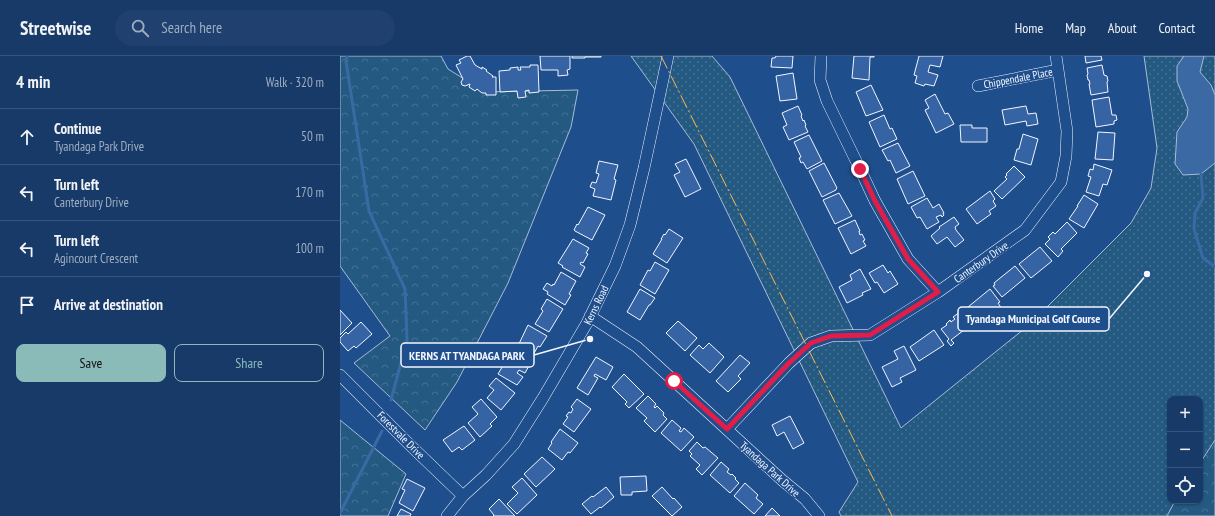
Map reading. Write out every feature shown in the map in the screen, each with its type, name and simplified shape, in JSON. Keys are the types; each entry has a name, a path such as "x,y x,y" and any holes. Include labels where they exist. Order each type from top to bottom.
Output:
{"street":[{"name":"Kerns Road","path":"447,516 463,496 486,475 514,444 543,398 590,316 615,266 630,225 668,56"},
{"path":"821,56 820,80 827,102 875,201 908,259 938,292"},
{"name":"Canterbury Drive","path":"727,429 789,363 811,343 831,336 870,335 938,292 1025,230 1061,182 1066,156 1067,131 1056,56"},
{"name":"Chippendale Place","path":"978,86 1058,70"},
{"name":"Tyandaga Park Drive","path":"590,316 637,347 805,499 820,516"},
{"name":"Forestvale Drive","path":"340,375 463,496"}],"green space":[{"path":"340,56 441,56 448,69 485,92 578,90 571,127 508,283 457,382 425,430 354,363 390,336 340,266"},
{"path":"631,56 712,56 730,77 901,428 1029,325 1131,223 1151,188 1157,148 1144,56 1215,56 1215,516 841,516 839,512 858,482 694,144"},
{"path":"340,420 406,474 388,516 340,516"},
{"path":"1215,440 1215,516 1167,516 1173,504 1203,504 1203,458"}],"shaded area":[{"path":"1184,56 1204,56 1200,72 1211,85 1215,95 1215,163 1201,174 1183,175 1175,164 1177,132 1187,117 1188,109 1177,81 1177,66"}],"building":[{"path":"470,56 475,65 487,70 486,71 493,76 492,77 496,77 496,95 486,95 486,93 482,93 477,89 475,91 469,87 470,84 465,86 462,85 461,82 463,79 456,65 461,63 459,60"},
{"path":"540,56 570,56 570,69 567,70 568,75 558,76 558,70 541,70"},
{"path":"572,56 601,56 601,57 572,58"},
{"path":"776,56 793,56 792,68 771,67 772,58 775,58"},
{"path":"854,56 874,56 870,57 869,80 852,78"},
{"path":"919,56 943,56 940,67 930,65 928,72 938,75 934,86 925,84 924,86 915,83 917,76 914,75"},
{"path":"1085,56 1101,56 1102,60 1086,63"},
{"path":"530,65 538,65 539,92 529,93 529,90 525,91 526,97 518,98 517,91 500,92 499,71 510,70 510,68 518,67 518,70 521,70 520,67 530,67"},
{"path":"1102,65 1104,75 1107,76 1108,92 1091,95 1087,68"},
{"path":"793,73 797,99 780,101 776,76"},
{"path":"871,85 883,110 866,116 856,92"},
{"path":"935,94 945,114 948,113 954,124 936,133 925,110 929,108 925,100"},
{"path":"1109,97 1112,115 1116,115 1117,120 1114,121 1114,124 1096,127 1092,100"},
{"path":"798,106 808,132 789,140 783,127 787,125 782,113"},
{"path":"1026,106 1028,114 1036,113 1038,124 1027,126 1026,121 1005,125 1002,110"},
{"path":"884,115 890,129 892,128 897,139 880,147 869,122"},
{"path":"960,125 972,125 972,128 987,128 987,142 961,142"},
{"path":"1098,132 1115,133 1113,160 1095,159"},
{"path":"1023,134 1038,139 1031,165 1014,160"},
{"path":"809,135 822,161 807,169 803,162 801,163 799,158 801,157 794,142"},
{"path":"898,143 910,166 896,173 890,160 888,161 882,150"},
{"path":"686,159 701,189 685,197 674,175 680,172 675,164"},
{"path":"599,161 618,165 611,200 593,196 595,189 590,187 592,182 596,183 599,174 596,173"},
{"path":"824,163 837,188 836,190 822,197 809,171"},
{"path":"1094,164 1112,170 1107,185 1103,184 1099,196 1086,192 1091,177 1088,176 1090,169 1093,170"},
{"path":"1014,166 1025,177 1002,199 994,191 1007,179 1005,177 1007,175 1006,174"},
{"path":"913,171 925,196 908,204 897,179"},
{"path":"990,191 995,199 993,201 996,206 989,211 991,214 977,224 966,209"},
{"path":"839,193 852,216 835,224 823,200"},
{"path":"1084,195 1098,204 1084,228 1069,219"},
{"path":"927,198 933,208 939,204 944,215 942,217 941,215 936,217 939,222 927,229 920,217 917,218 911,207"},
{"path":"588,207 605,215 592,240 574,230"},
{"path":"954,217 959,224 955,227 956,230 964,240 955,247 947,237 937,244 931,236 940,228 939,227"},
{"path":"855,220 860,231 860,235 862,234 865,240 863,241 866,246 851,254 838,228"},
{"path":"1067,222 1077,233 1061,249 1063,251 1058,257 1045,244 1050,239 1048,237 1053,232 1055,234"},
{"path":"669,229 683,238 667,263 653,254 664,234 665,235"},
{"path":"573,239 589,248 586,253 588,254 583,263 581,262 580,264 585,267 580,277 562,267 563,266 558,263"},
{"path":"1040,247 1052,261 1031,278 1019,264"},
{"path":"655,262 669,270 655,294 640,285 648,270 650,271"},
{"path":"883,265 888,273 890,271 898,284 884,293 869,273"},
{"path":"1015,266 1025,278 1002,297 993,286 995,285 994,283"},
{"path":"860,269 871,289 847,303 839,287 852,280 850,275"},
{"path":"561,272 576,281 569,294 571,295 565,305 547,294 548,292 543,289 547,283 552,286 553,284 554,285"},
{"path":"640,289 655,298 640,320 627,312"},
{"path":"990,289 1000,302 998,303 1002,309 995,314 991,309 978,320 968,307"},
{"path":"547,299 563,309 549,332 535,324 543,311 541,309"},
{"path":"340,310 352,323 340,335"},
{"path":"963,310 974,324 951,340 954,343 951,346 947,341 949,339 941,329 947,325 946,324 950,320 951,322 955,319 953,317"},
{"path":"678,321 697,338 685,351 666,333"},
{"path":"361,322 372,334 356,348 354,346 348,351 340,342 340,338 346,332 348,334"},
{"path":"528,325 547,336 540,347 538,346 531,359 516,350"},
{"path":"934,330 944,345 919,361 910,347"},
{"path":"709,343 724,357 710,373 690,355 699,345 703,349"},
{"path":"904,346 916,370 900,378 902,382 892,387 882,367 898,359 894,351"},
{"path":"511,352 530,364 525,373 519,370 517,373 523,377 517,385 498,374"},
{"path":"740,355 750,363 738,376 741,379 728,392 716,381"},
{"path":"596,357 613,367 606,380 595,374 594,376 598,378 588,395 577,388"},
{"path":"624,374 644,394 629,408 625,404 627,402 612,387"},
{"path":"496,378 515,393 501,410 487,398 494,390 489,386"},
{"path":"648,396 656,404 654,407 655,408 657,406 664,413 663,415 667,419 655,432 644,421 647,418 636,408"},
{"path":"481,399 497,417 490,424 492,426 480,437 468,423 478,414 472,407"},
{"path":"577,399 591,409 574,432 563,424 568,417 566,416 569,412 571,413 573,409 571,407"},
{"path":"790,416 804,443 793,449 784,432 777,436 772,425"},
{"path":"672,420 681,428 679,431 681,432 684,428 694,437 681,451 661,433"},
{"path":"464,426 475,440 462,450 459,447 452,452 443,440"},
{"path":"560,429 578,443 562,460 548,449"},
{"path":"697,442 718,458 702,475 696,469 700,465 690,456 692,454 689,451"},
{"path":"542,457 555,469 536,487 524,474"},
{"path":"721,462 729,469 727,472 731,475 732,474 739,483 730,493 710,475"},
{"path":"646,476 647,491 632,492 632,495 621,495 620,477"},
{"path":"522,478 537,495 517,514 507,504 518,493 512,487"},
{"path":"407,479 425,488 413,511 399,503 405,490 402,489"},
{"path":"745,483 758,495 756,498 763,504 754,514 734,496"},
{"path":"606,487 614,497 591,514 582,504"},
{"path":"662,487 682,507 672,516 652,496"},
{"path":"499,499 515,516 493,516 494,515 489,509"},
{"path":"772,508 780,516 765,516"},
{"path":"401,509 411,514 410,516 397,516"}],"waterway":[{"path":"347,56 346,61 369,211 405,289 407,340 391,400"},
{"path":"1201,174 1203,198 1195,213 1194,229 1203,258 1215,267"},
{"path":"340,513 382,431"}],"power":[{"path":"661,56 892,516"}],"place":[{"name":"Tyandaga Municipal Golf Course","path":"1147,274"},
{"name":"KERNS AT TYANDAGA PARK","path":"590,339"}],"route":[{"path":"674,381 727,429 789,363 811,343 831,336 870,335 938,292 908,259 890,230 860,169"}]}
